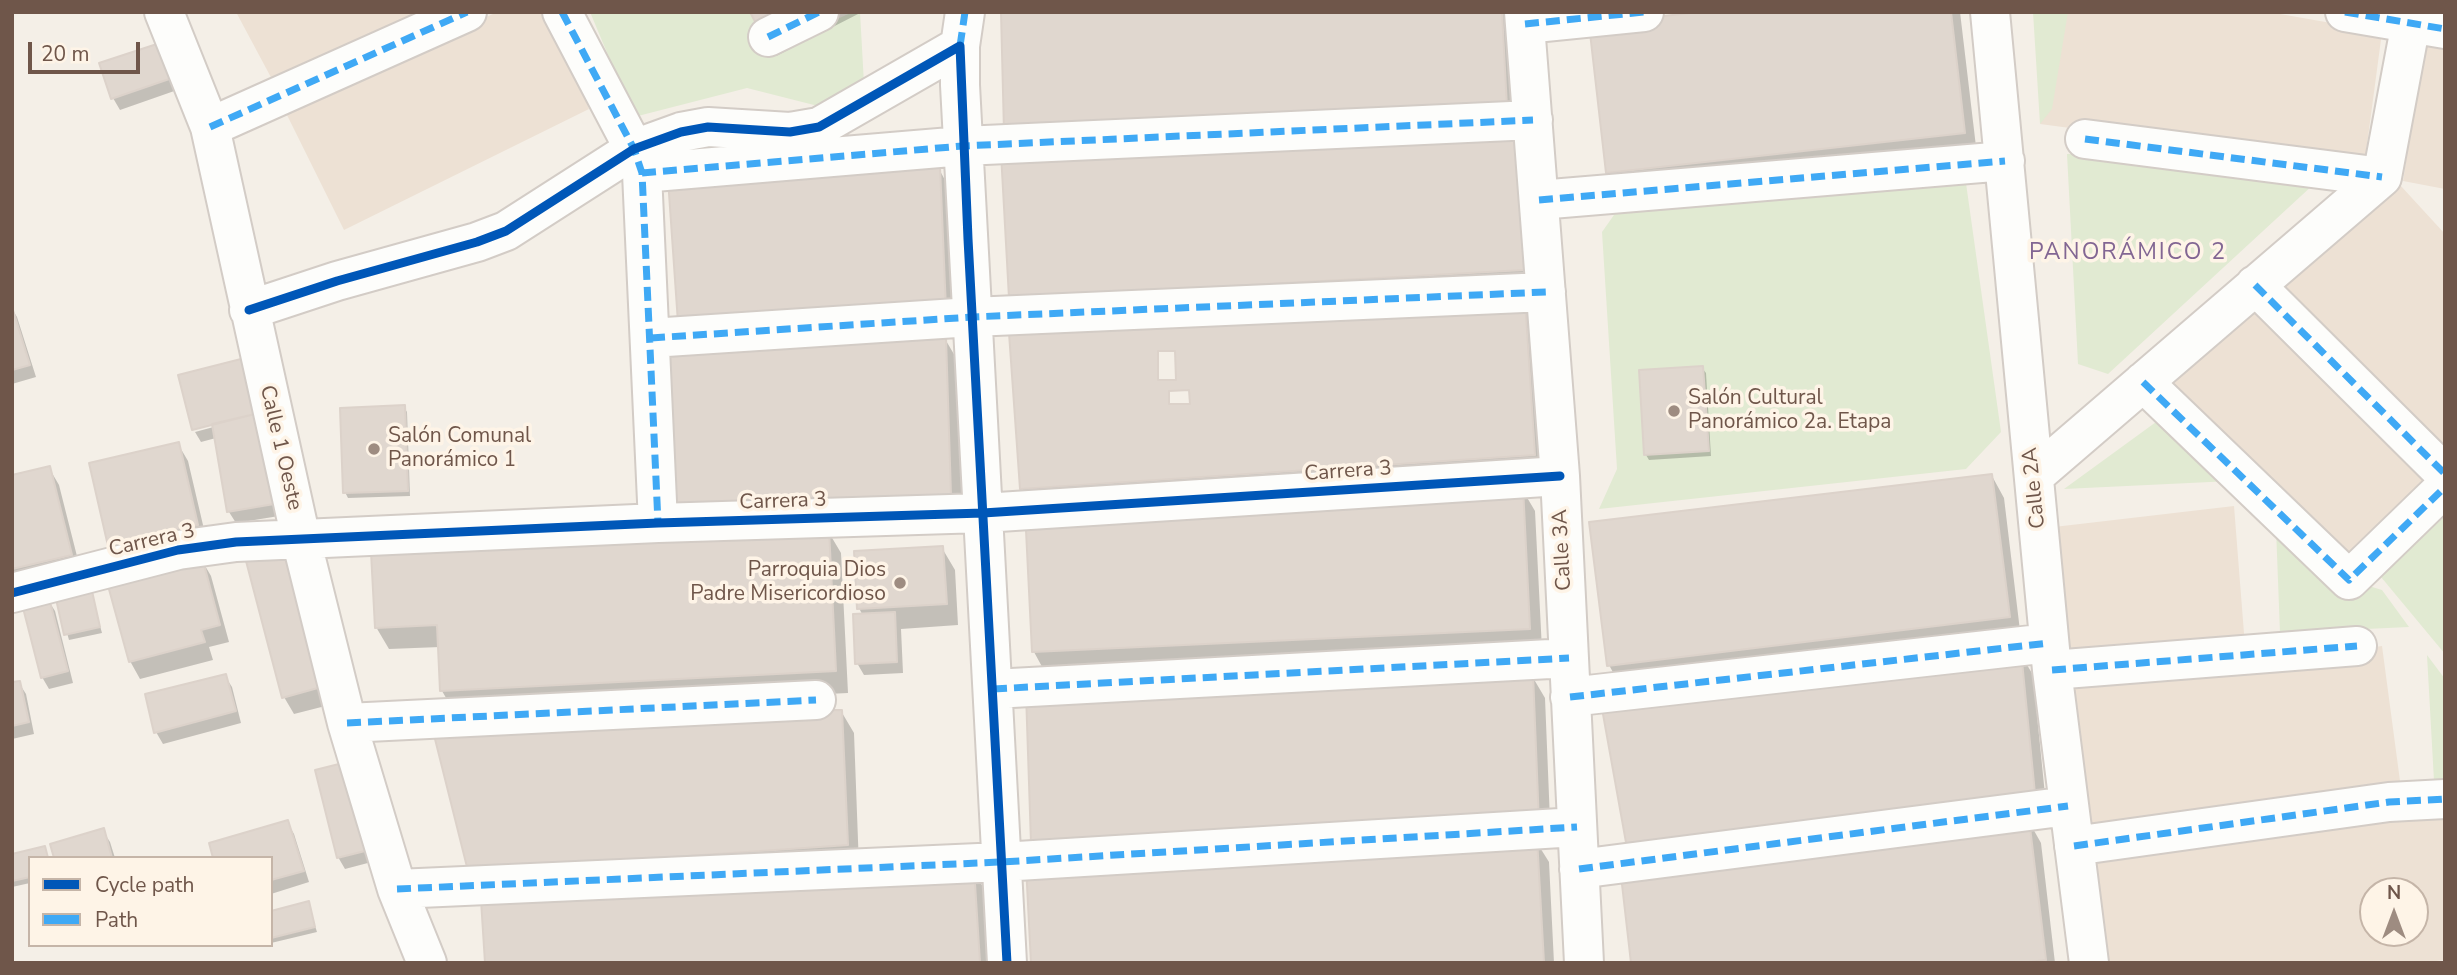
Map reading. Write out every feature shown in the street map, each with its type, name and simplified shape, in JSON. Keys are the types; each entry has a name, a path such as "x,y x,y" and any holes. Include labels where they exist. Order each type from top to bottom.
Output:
{"street":[{"name":"Calle 1 Oeste","path":"164,12 210,127 301,539 347,723 397,889 427,963"},
{"path":"210,127 467,12"},
{"path":"562,12 638,161 651,338 658,523"},
{"path":"768,37 819,12"},
{"path":"1525,18 1644,12"},
{"name":"Calle 2A","path":"1990,12 2050,656 2089,963"},
{"path":"2034,476 2382,177 2423,22 2344,12"},
{"name":"Calle 3A","path":"1525,18 1560,476 1584,963"},
{"path":"250,310 506,231 638,161 681,132 708,127 790,132 819,127 962,29"},
{"path":"962,29 963,146 1007,963"},
{"path":"638,161 1533,120"},
{"path":"2085,139 2382,177"},
{"path":"1539,200 2005,161"},
{"path":"2255,285 2445,474"},
{"path":"651,338 972,317 1546,292"},
{"path":"2143,382 2349,580 2445,487"},
{"name":"Carrera 3","path":"12,593 178,550 236,542 658,523 983,513 1560,476"},
{"path":"1570,697 2050,656 2357,646"},
{"path":"993,689 1569,658"},
{"path":"347,723 816,700"},
{"path":"2074,846 2389,802 2445,799"},
{"path":"1579,869 2068,806"},
{"path":"397,889 1001,862 1577,827"}],"shaded area":[{"path":"236,12 425,12 274,83"},
{"path":"497,12 553,12 589,109 344,230 286,113"},
{"path":"2048,12 2269,12 2382,32 2364,167 2040,124"},
{"path":"2424,39 2445,42 2445,189 2403,181"},
{"path":"2400,185 2445,234 2445,467 2277,291"},
{"path":"2255,292 2442,479 2350,570 2155,381"},
{"path":"2234,506 2245,646 2067,659 2054,527"},
{"path":"2382,646 2402,796 2088,837 2069,687"},
{"path":"2445,810 2445,960 2419,963 2107,963 2093,852"}],"green space":[{"path":"590,12 750,12 762,35 777,45 853,12 860,12 864,84 818,106 747,88 634,117"},
{"path":"2033,12 2068,12 2052,109 2040,124"},
{"path":"2133,152 2314,184 2108,374 2078,364 2067,154"},
{"path":"1964,169 2001,432 1966,469 1599,509 1617,469 1602,232 1621,205"},
{"path":"2178,406 2252,480 2064,489"},
{"path":"2275,502 2356,582 2382,590 2409,627 2280,633"},
{"path":"2445,516 2445,654 2381,577"},
{"path":"2427,655 2445,679 2445,780 2434,781"}],"building":[{"path":"750,12 807,12 762,35"},
{"path":"1001,12 1502,12 1507,108 1004,132"},
{"path":"1700,12 1951,12 1965,133 1606,173 1589,24"},
{"path":"163,42 175,77 111,99 99,63"},
{"path":"1516,125 1524,270 1009,298 1001,153"},
{"path":"940,167 946,310 678,323 668,179"},
{"path":"1525,299 1535,455 1020,489 1009,333"},
{"path":"12,307 30,365 12,370"},
{"path":"946,338 951,496 670,505 666,346"},
{"path":"1158,351 1175,351 1176,380 1158,380"},
{"path":"241,359 255,414 192,430 178,375"},
{"name":"Salón Cultural Panorámico 2a. Etapa","path":"1703,366 1709,451 1644,455 1639,370"},
{"path":"1189,390 1190,404 1169,404 1169,391"},
{"name":"Salón Comunal Panorámico 1","path":"405,405 408,491 343,493 340,408"},
{"path":"255,414 274,504 227,512 212,424"},
{"path":"179,442 198,525 108,546 89,463"},
{"path":"50,466 72,555 12,569 12,475"},
{"path":"1992,474 2010,617 1607,666 1589,522"},
{"path":"1523,487 1530,629 1032,652 1025,510"},
{"path":"829,530 836,671 440,691 437,625 375,628 371,552"},
{"name":"Parroquia Dios Padre Misericordioso","path":"943,546 947,604 857,609 854,551"},
{"path":"296,548 332,684 282,698 246,561"},
{"path":"202,557 220,625 201,630 205,642 129,662 107,582"},
{"path":"92,591 100,627 64,635 56,599"},
{"path":"49,598 68,671 41,678 22,604"},
{"path":"895,612 897,662 855,664 853,614"},
{"path":"2021,651 2036,804 1627,848 1601,703"},
{"path":"226,674 236,711 154,733 145,694"},
{"path":"1533,674 1539,824 1031,843 1026,693"},
{"path":"20,681 29,722 12,726 12,682"},
{"path":"842,710 848,845 468,871 428,711"},
{"path":"355,760 377,848 337,858 315,770"},
{"path":"2029,819 2046,960 2020,963 1631,963 1620,867"},
{"path":"288,820 304,871 273,879 273,856 212,856 209,843"},
{"path":"104,828 111,856 53,856 50,844"},
{"path":"1537,838 1544,963 1031,963 1026,865"},
{"path":"45,846 48,856 28,856 28,877 12,881 12,854"},
{"path":"974,868 980,963 485,963 481,900"},
{"path":"309,901 315,927 273,938 273,910"}],"marked path":[{"path":"210,127 467,12"},
{"path":"562,12 634,149 642,173 658,523"},
{"path":"768,37 819,12"},
{"path":"960,46 965,12"},
{"path":"1525,24 1644,12"},
{"path":"2345,12 2445,29"},
{"path":"642,173 963,146 1533,120"},
{"path":"2085,139 2382,177"},
{"path":"1539,200 2005,161"},
{"path":"2255,285 2445,474"},
{"path":"651,338 972,317 1546,292"},
{"path":"2143,382 2349,580 2445,487"},
{"path":"1570,697 2049,643"},
{"path":"2052,670 2357,646"},
{"path":"993,689 1569,658"},
{"path":"347,723 816,700"},
{"path":"2074,846 2389,802 2445,799"},
{"path":"1579,869 2068,806"},
{"path":"397,889 1001,862 1577,827"}],"cycle path":[{"path":"249,310 506,231 634,149 681,132 708,127 790,132 819,127 960,46 1007,963"},
{"path":"12,593 178,550 236,542 658,523 983,513 1560,476"}],"place":[{"name":"Salón Cultural Panorámico 2a. Etapa","path":"1674,411"},
{"name":"Salón Comunal Panorámico 1","path":"374,449"},
{"name":"Parroquia Dios Padre Misericordioso","path":"900,583"}],"district":[{"name":"PANORÁMICO 2","path":"2128,253"}]}
